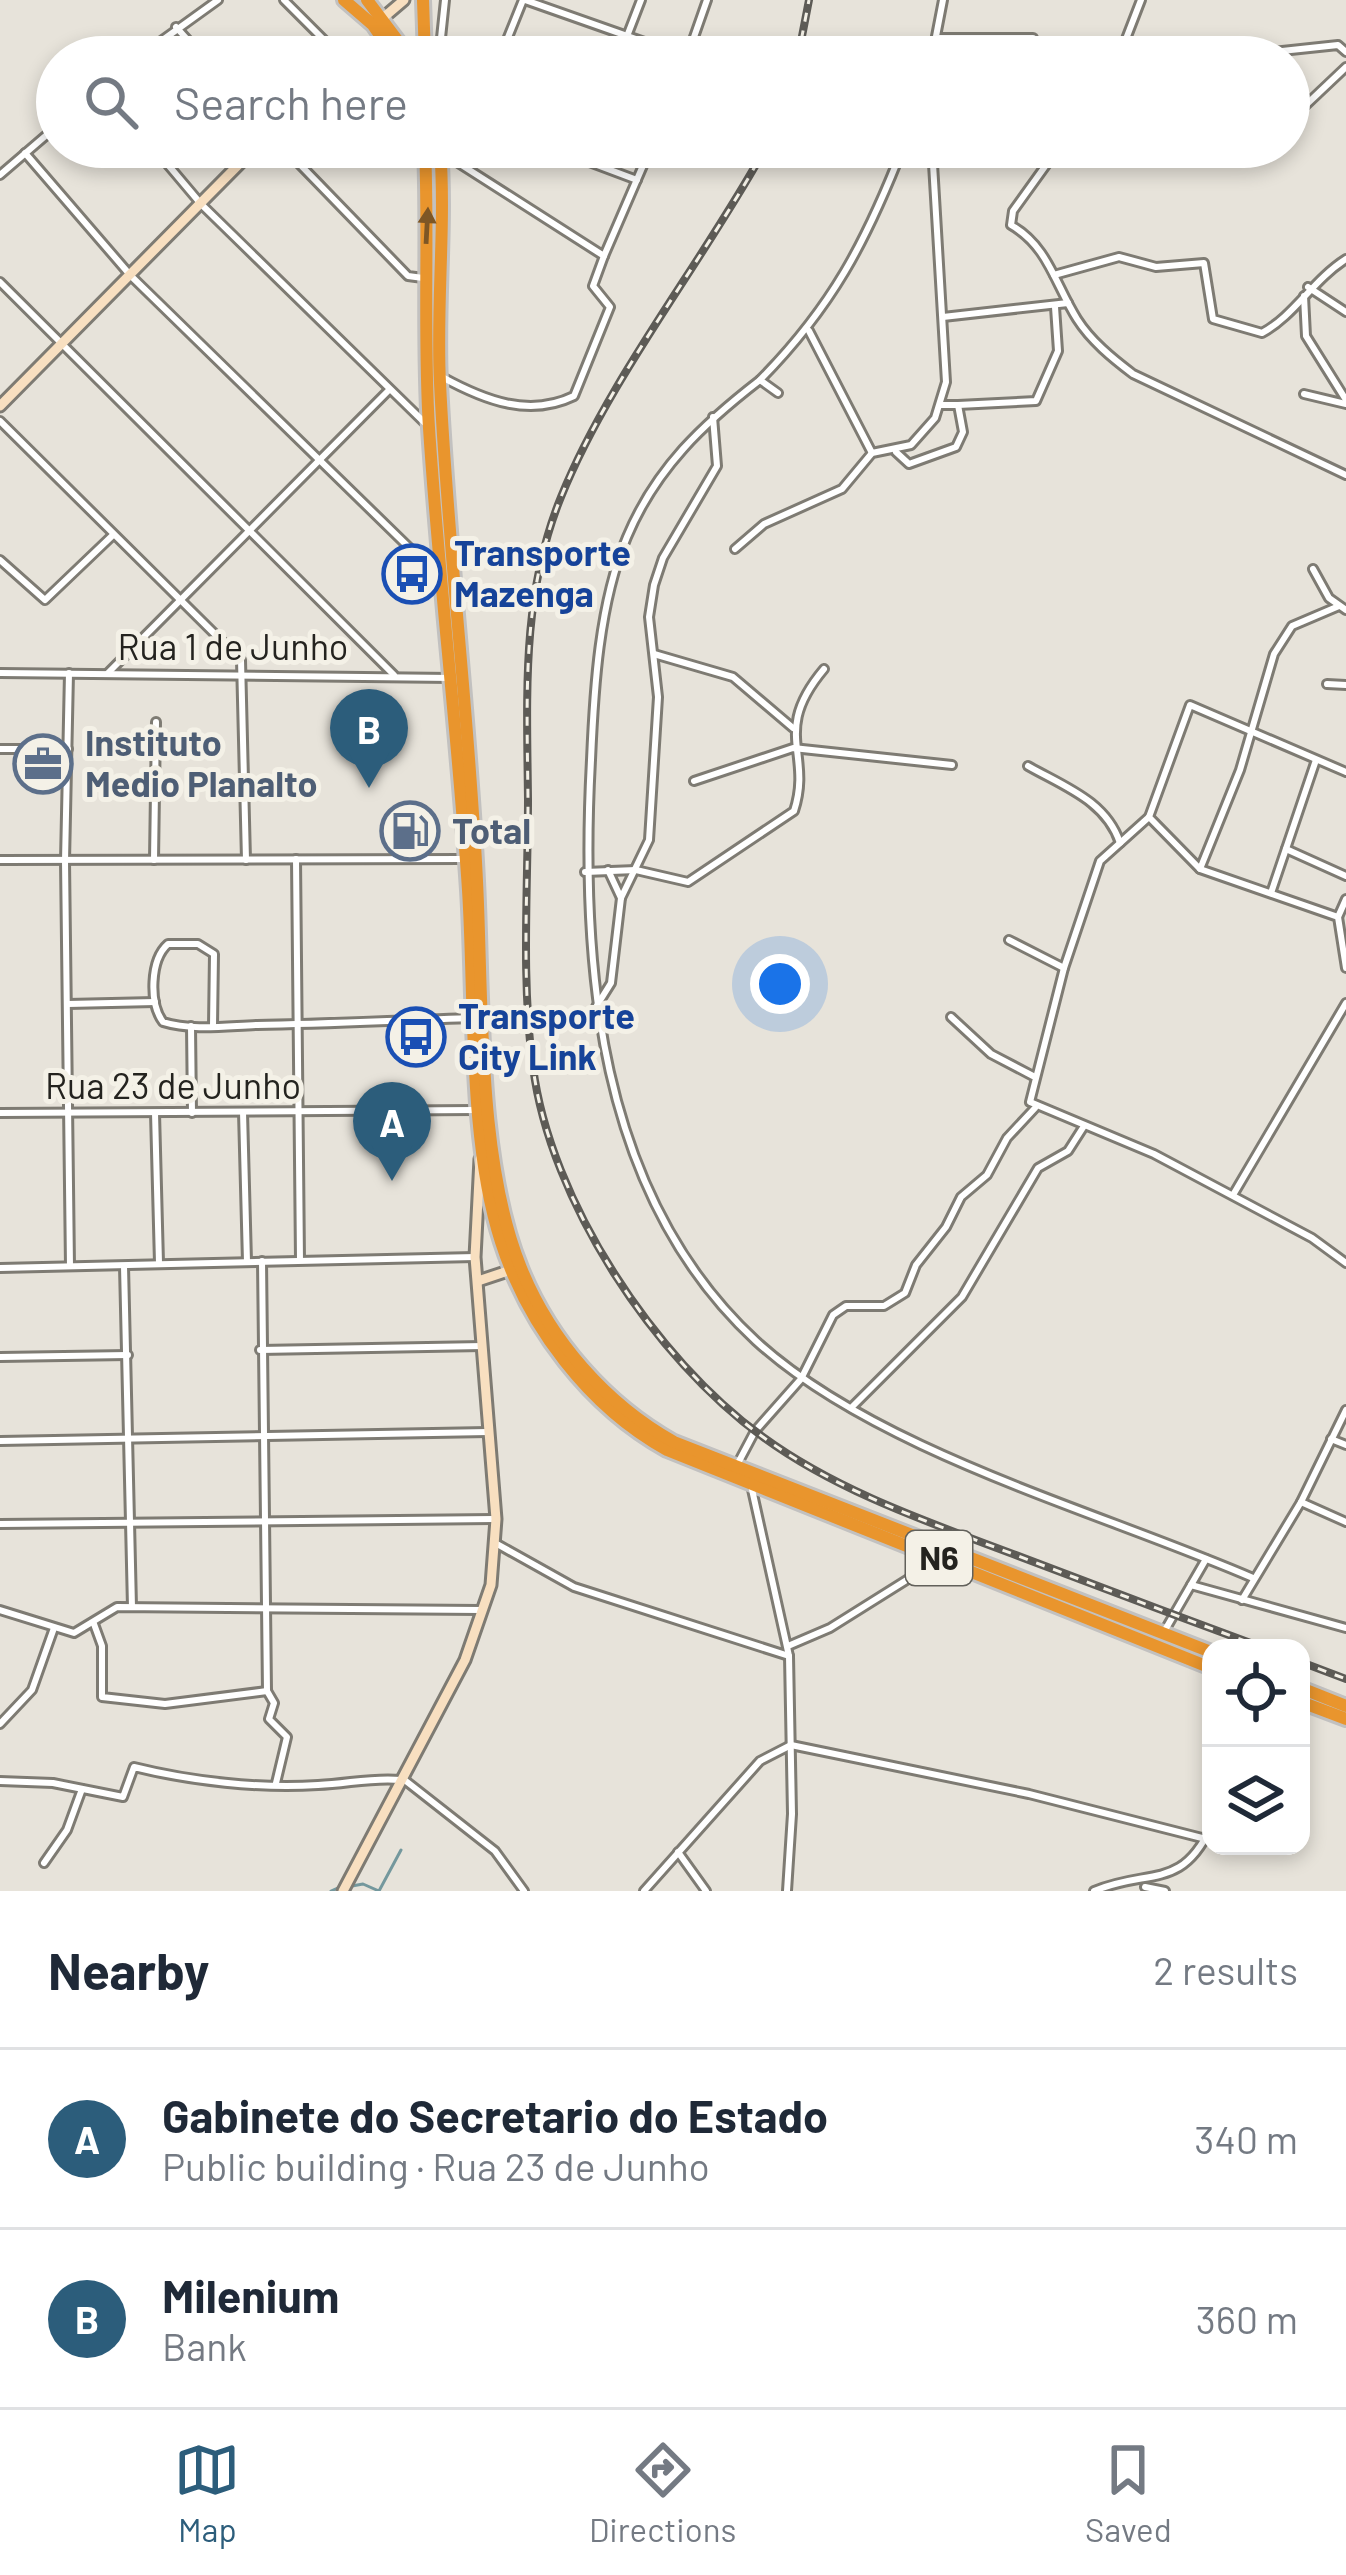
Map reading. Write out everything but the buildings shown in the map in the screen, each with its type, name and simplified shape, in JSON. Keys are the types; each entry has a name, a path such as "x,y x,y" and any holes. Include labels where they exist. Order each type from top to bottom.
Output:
{"highway":[{"path":"344,0 391,36"},
{"path":"423,0 424,36"},
{"path":"375,2 386,36"},
{"name":"N6","path":"425,168 429,427 441,569 460,679 466,859 486,1110 499,1195 514,1247 558,1335 603,1390 648,1427 736,1468 1202,1649"},
{"name":"N6","path":"445,168 439,375 486,1110 482,1142 495,1222 511,1270 550,1342 623,1420 667,1450 1202,1663"},
{"path":"1310,1692 1346,1706"},
{"path":"1310,1705 1346,1719"}],"street":[{"path":"165,36 218,0"},
{"path":"284,0 320,36"},
{"path":"380,23 404,0"},
{"path":"442,36 446,0"},
{"path":"509,36 524,0 624,36"},
{"path":"627,36 641,0"},
{"path":"694,36 707,0"},
{"path":"936,36 943,0"},
{"path":"1126,36 1137,1"},
{"path":"176,27 184,36"},
{"path":"1310,48 1338,45 1346,52"},
{"path":"1310,101 1346,67"},
{"path":"0,175 36,144"},
{"path":"25,153 36,166"},
{"path":"38,168 131,276 427,566 441,569"},
{"path":"170,168 388,392 429,427"},
{"path":"0,406 236,168"},
{"path":"303,168 408,276 423,278"},
{"path":"469,168 604,256"},
{"path":"603,168 637,180"},
{"path":"439,375 508,405 543,405 574,395 610,307 593,286 642,168"},
{"path":"895,168 867,238 808,331 676,453 620,558 597,681 585,872 596,1007 615,1097 649,1192 678,1251 712,1299 801,1379 990,1474 1253,1578"},
{"path":"735,549 785,512 842,488 872,454 911,445 940,405 946,382 933,168"},
{"path":"1042,168 1010,219 1035,238 1068,303 1105,352 1132,374 1344,471"},
{"path":"1054,274 1119,257 1150,267 1204,262 1213,320 1262,333 1346,259"},
{"path":"0,282 394,675"},
{"path":"1306,290 1346,312"},
{"path":"1306,290 1306,336 1346,402"},
{"path":"943,317 1068,303"},
{"path":"940,405 1039,398 1058,351 1055,307"},
{"path":"808,331 872,454"},
{"path":"760,380 778,393"},
{"path":"107,673 388,392"},
{"path":"1304,394 1346,402"},
{"path":"896,452 909,464 956,447 963,432 958,405"},
{"path":"596,1007 610,983 621,898 650,840 658,698 649,617 654,585 663,558 717,466 712,417"},
{"path":"0,421 241,660 246,860"},
{"path":"0,560 45,600 113,535"},
{"path":"1200,868 1282,640 1292,626 1342,608 1320,586 1313,569"},
{"path":"654,654 734,677 793,728"},
{"path":"585,872 636,870 682,882 702,877 794,811 793,728 799,704 824,669"},
{"name":"Rua 1 de Junho","path":"0,673 460,679"},
{"path":"69,673 65,861 70,1266"},
{"path":"1327,684 1346,685"},
{"path":"1346,772 1190,705 1149,817 1100,860 1029,1097 1034,1108 1154,1154 1233,1195 1346,1263"},
{"path":"154,860 156,722"},
{"path":"694,781 794,748 952,765"},
{"path":"0,749 68,749"},
{"path":"1271,894 1316,760"},
{"path":"1028,766 1093,802 1114,823 1120,843"},
{"path":"1149,817 1200,868 1338,917"},
{"path":"1286,849 1346,876"},
{"path":"296,859 300,1260"},
{"path":"0,860 466,859"},
{"path":"608,870 621,898"},
{"path":"1346,899 1338,917 1346,968"},
{"path":"1009,940 1064,968"},
{"path":"213,1026 216,963 208,948 168,944 161,950 154,1002 163,1022 213,1026 476,1018"},
{"path":"67,1004 154,1002"},
{"path":"1233,1195 1346,1003"},
{"path":"950,1017 991,1054 1033,1076"},
{"path":"191,1026 192,1112"},
{"path":"736,1468 755,1431 801,1379 832,1315 846,1306 884,1306 905,1293 916,1264 946,1227 957,1202 988,1175 1007,1138 1034,1108"},
{"name":"Rua 23 de Junho","path":"0,1113 486,1110"},
{"path":"243,1112 247,1262"},
{"path":"155,1113 159,1263"},
{"path":"851,1408 962,1297 1038,1168 1068,1151 1084,1126"},
{"path":"343,1891 465,1660 485,1610 497,1544 475,1257 482,1142"},
{"path":"0,1268 475,1257"},
{"path":"262,1262 267,1690 273,1699 269,1719 287,1737 276,1783"},
{"path":"124,1266 132,1607"},
{"path":"478,1281 511,1270"},
{"path":"260,1349 483,1346"},
{"path":"0,1357 129,1354"},
{"path":"1242,1600 1301,1502 1346,1410"},
{"path":"0,1441 491,1432"},
{"path":"1331,1439 1346,1445"},
{"path":"751,1484 788,1651 787,1891"},
{"path":"1301,1502 1346,1522"},
{"path":"0,1524 496,1519"},
{"path":"497,1544 574,1587 788,1651 940,1559"},
{"path":"1163,1634 1206,1558"},
{"path":"1191,1586 1346,1628"},
{"path":"0,1610 74,1633 107,1612 132,1607 485,1610"},
{"path":"94,1624 102,1646 100,1690 110,1700 165,1704 267,1690"},
{"path":"0,1724 32,1690 54,1628"},
{"path":"644,1891 760,1761 791,1745 1029,1794 1202,1838"},
{"path":"0,1781 123,1797 131,1767 178,1777 276,1783 402,1779 495,1851 524,1891"},
{"path":"44,1863 67,1830 82,1789"},
{"path":"1094,1891 1177,1876 1202,1844"},
{"path":"678,1852 706,1891"},
{"path":"1136,1885 1165,1891"}],"waterway":[{"path":"352,1886 363,1884 379,1891 401,1850"},
{"path":"331,1891 340,1887"}],"railway":[{"path":"802,36 809,0"},
{"path":"754,168 604,408 561,497 539,571 527,685 526,967 529,1034 543,1118 585,1222 647,1321 684,1365 763,1437 821,1474 884,1504 1240,1639"},
{"path":"1310,1665 1346,1679"}],"place":[{"name":"Transporte Mazenga","path":"412,574"},
{"name":"Instituto Medio Planalto","path":"43,764"},
{"name":"Milenium","path":"369,788"},
{"name":"Total","path":"410,831"},
{"name":"Transporte City Link","path":"416,1037"},
{"name":"Gabinete do Secretario do Estado","path":"392,1181"}]}
